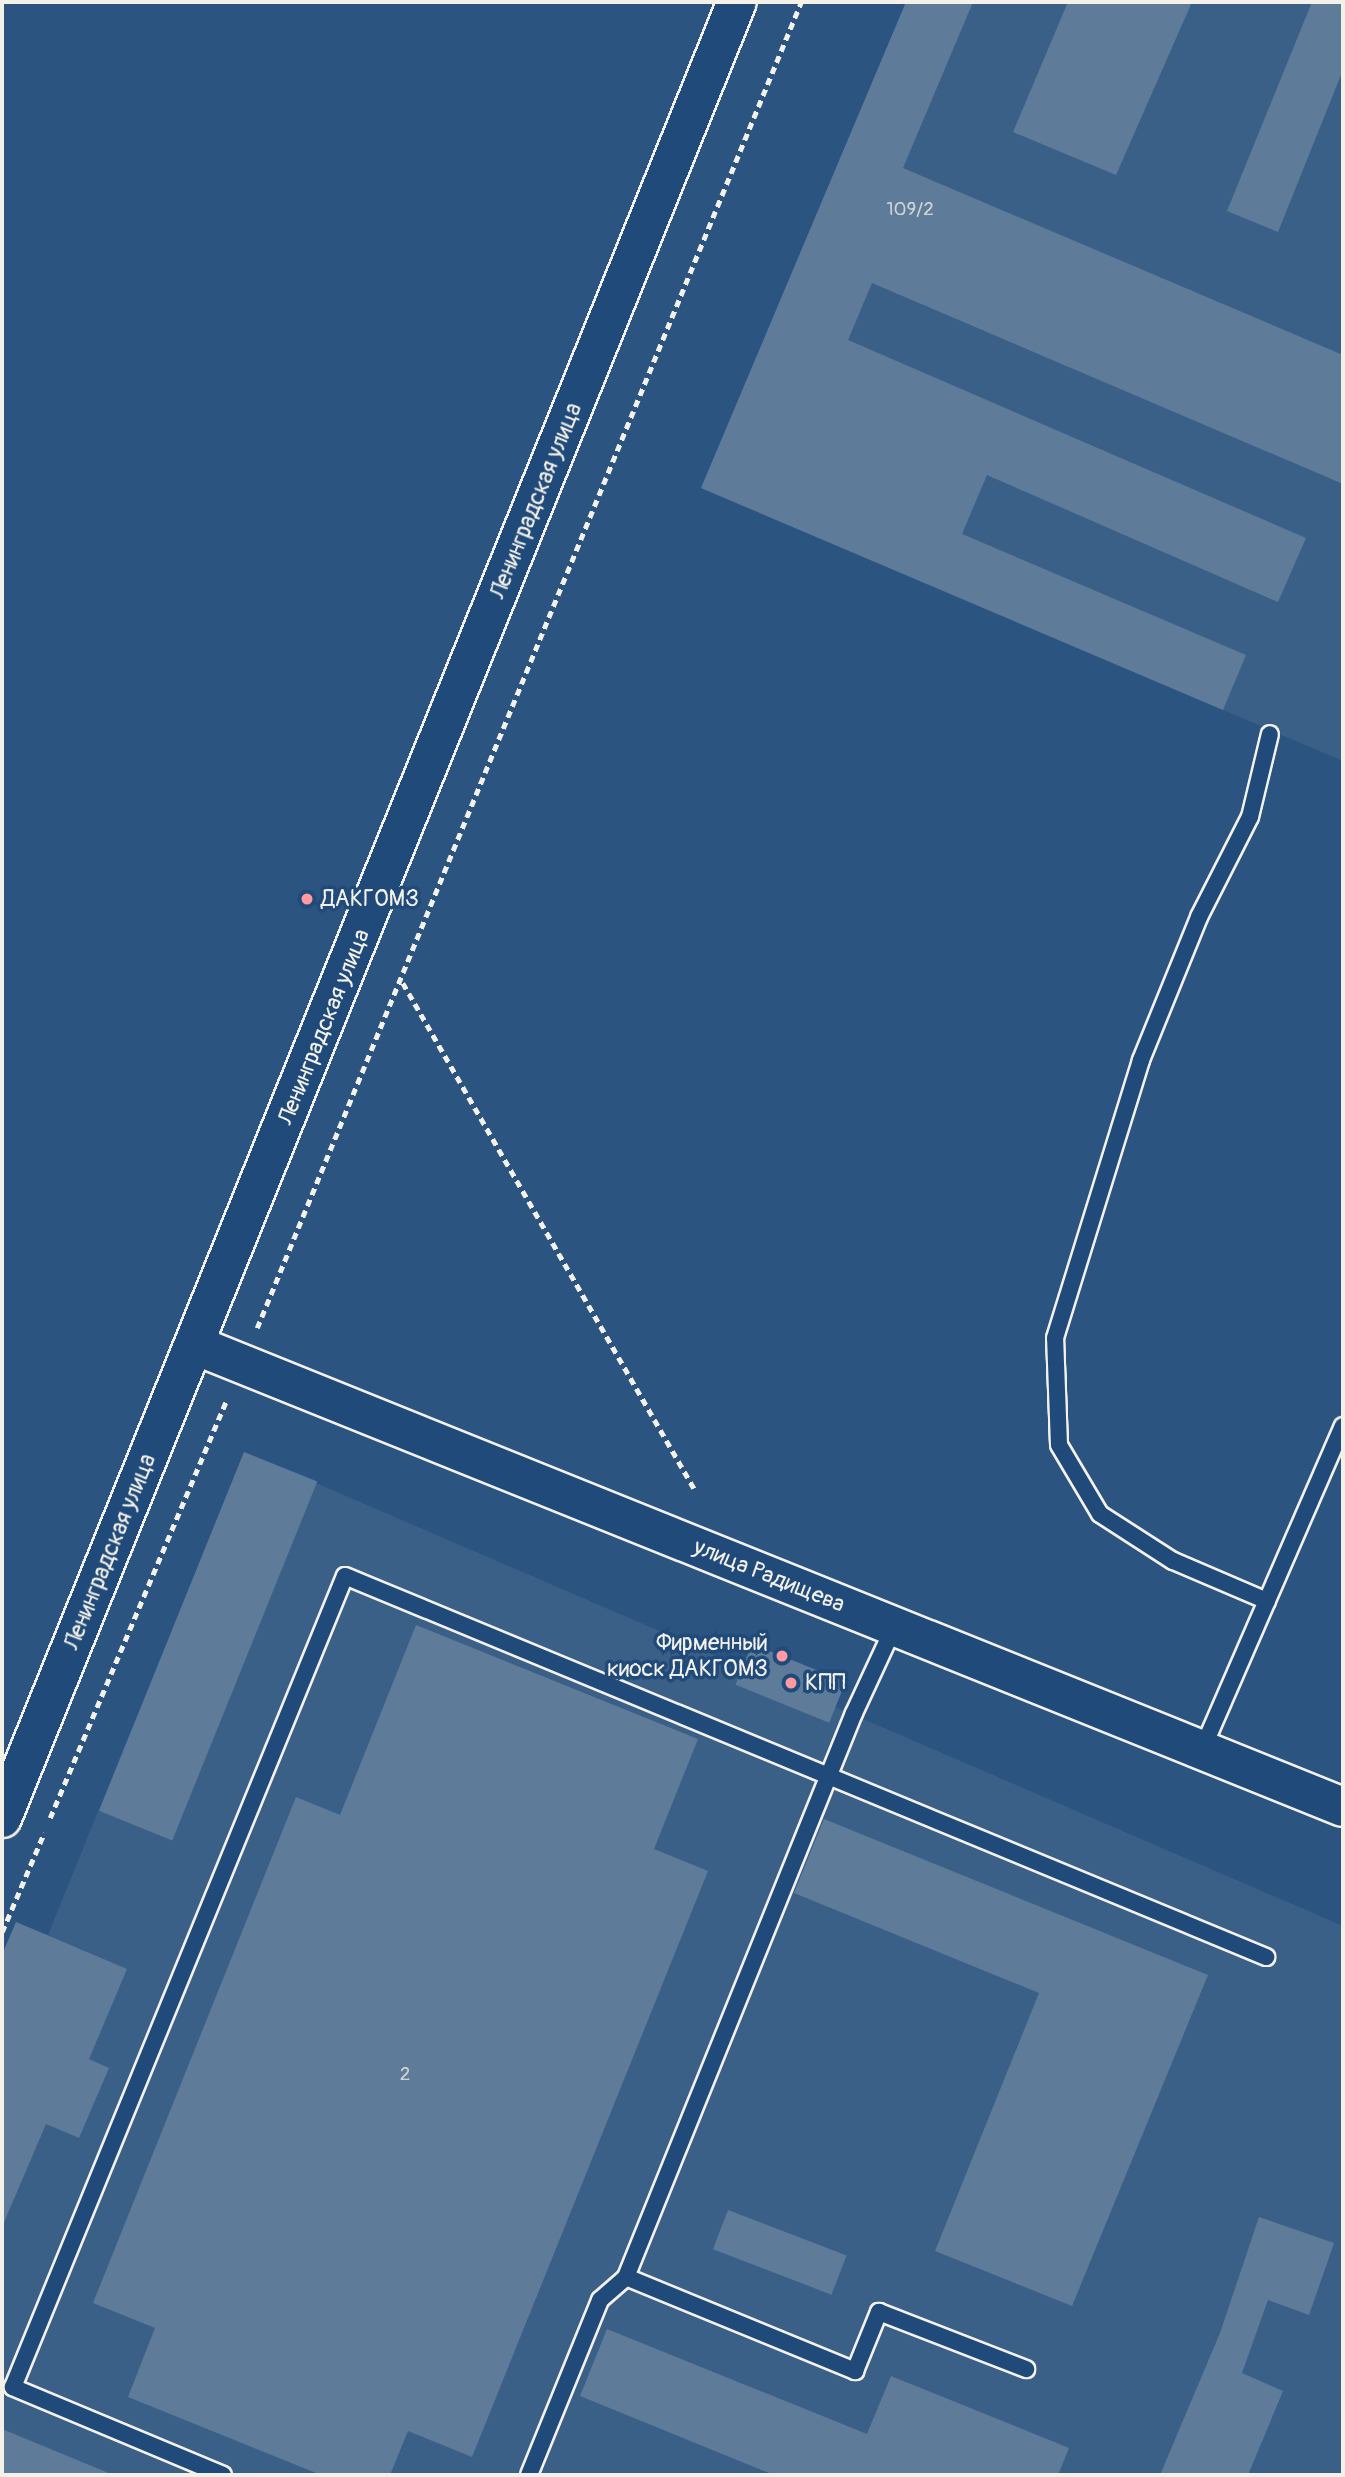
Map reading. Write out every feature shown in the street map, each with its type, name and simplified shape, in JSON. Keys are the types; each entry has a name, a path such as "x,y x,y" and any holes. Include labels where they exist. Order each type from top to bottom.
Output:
{"main road":[{"name":"Ленинградская улица","path":"2,1818 737,2"},
{"name":"улица Радищева","path":"195,1345 1343,1807"}],"lane":[{"path":"1267,1601 1173,1561 1100,1514 1059,1445 1055,1338 1141,1060 1199,917 1250,817 1270,734"},
{"path":"1202,1750 1343,1426"},
{"path":"223,2475 13,2387 345,1576 829,1773 1266,1957"},
{"path":"529,2475 600,2300 626,2277 829,1773 894,1627"},
{"path":"626,2277 855,2371 879,2312 1026,2369"}],"path":[{"path":"2,1932 402,983 801,2"},
{"path":"402,983 695,1490"}],"shaded area":[{"path":"906,2 1343,2 1343,761 701,488"},
{"path":"244,1452 1343,1926 1343,2475 2,2475 2,1955 16,1922 48,1935"}],"building":[{"path":"906,2 973,2 903,168 1343,355 1343,484 872,283 848,340 1306,538 1278,602 987,475 962,534 1246,655 1223,710 701,488"},
{"path":"1068,2 1192,2 1116,175 1013,132"},
{"path":"1312,2 1343,2 1343,70 1278,232 1227,211"},
{"path":"244,1452 317,1482 172,1840 99,1811"},
{"path":"416,1625 698,1739 654,1849 708,1871 472,2457 408,2431 390,2475 321,2475 128,2397 155,2328 93,2303 296,1797 340,1815"},
{"name":"КПП","path":"752,1644 846,1682 829,1723 736,1685"},
{"path":"824,1819 1208,1975 1072,2306 935,2251 1039,1993 794,1893"},
{"path":"16,1922 127,1969 89,2059 109,2068 79,2138 46,2124 2,2227 2,1955"},
{"path":"728,2210 847,2256 832,2295 713,2249"},
{"path":"1259,2217 1334,2243 1309,2315 1268,2300 1242,2373 1283,2391 1248,2475 1160,2475 1220,2333"},
{"path":"607,2329 867,2434 891,2376 1069,2448 1058,2475 774,2475 580,2396"},
{"path":"2,2429 111,2474 111,2475 2,2475"}],"place":[{"name":"ДАКГОМЗ","path":"307,899"},
{"name":"Фирменный киоск ДАКГОМЗ","path":"782,1656"},
{"name":"КПП","path":"791,1683"}]}
